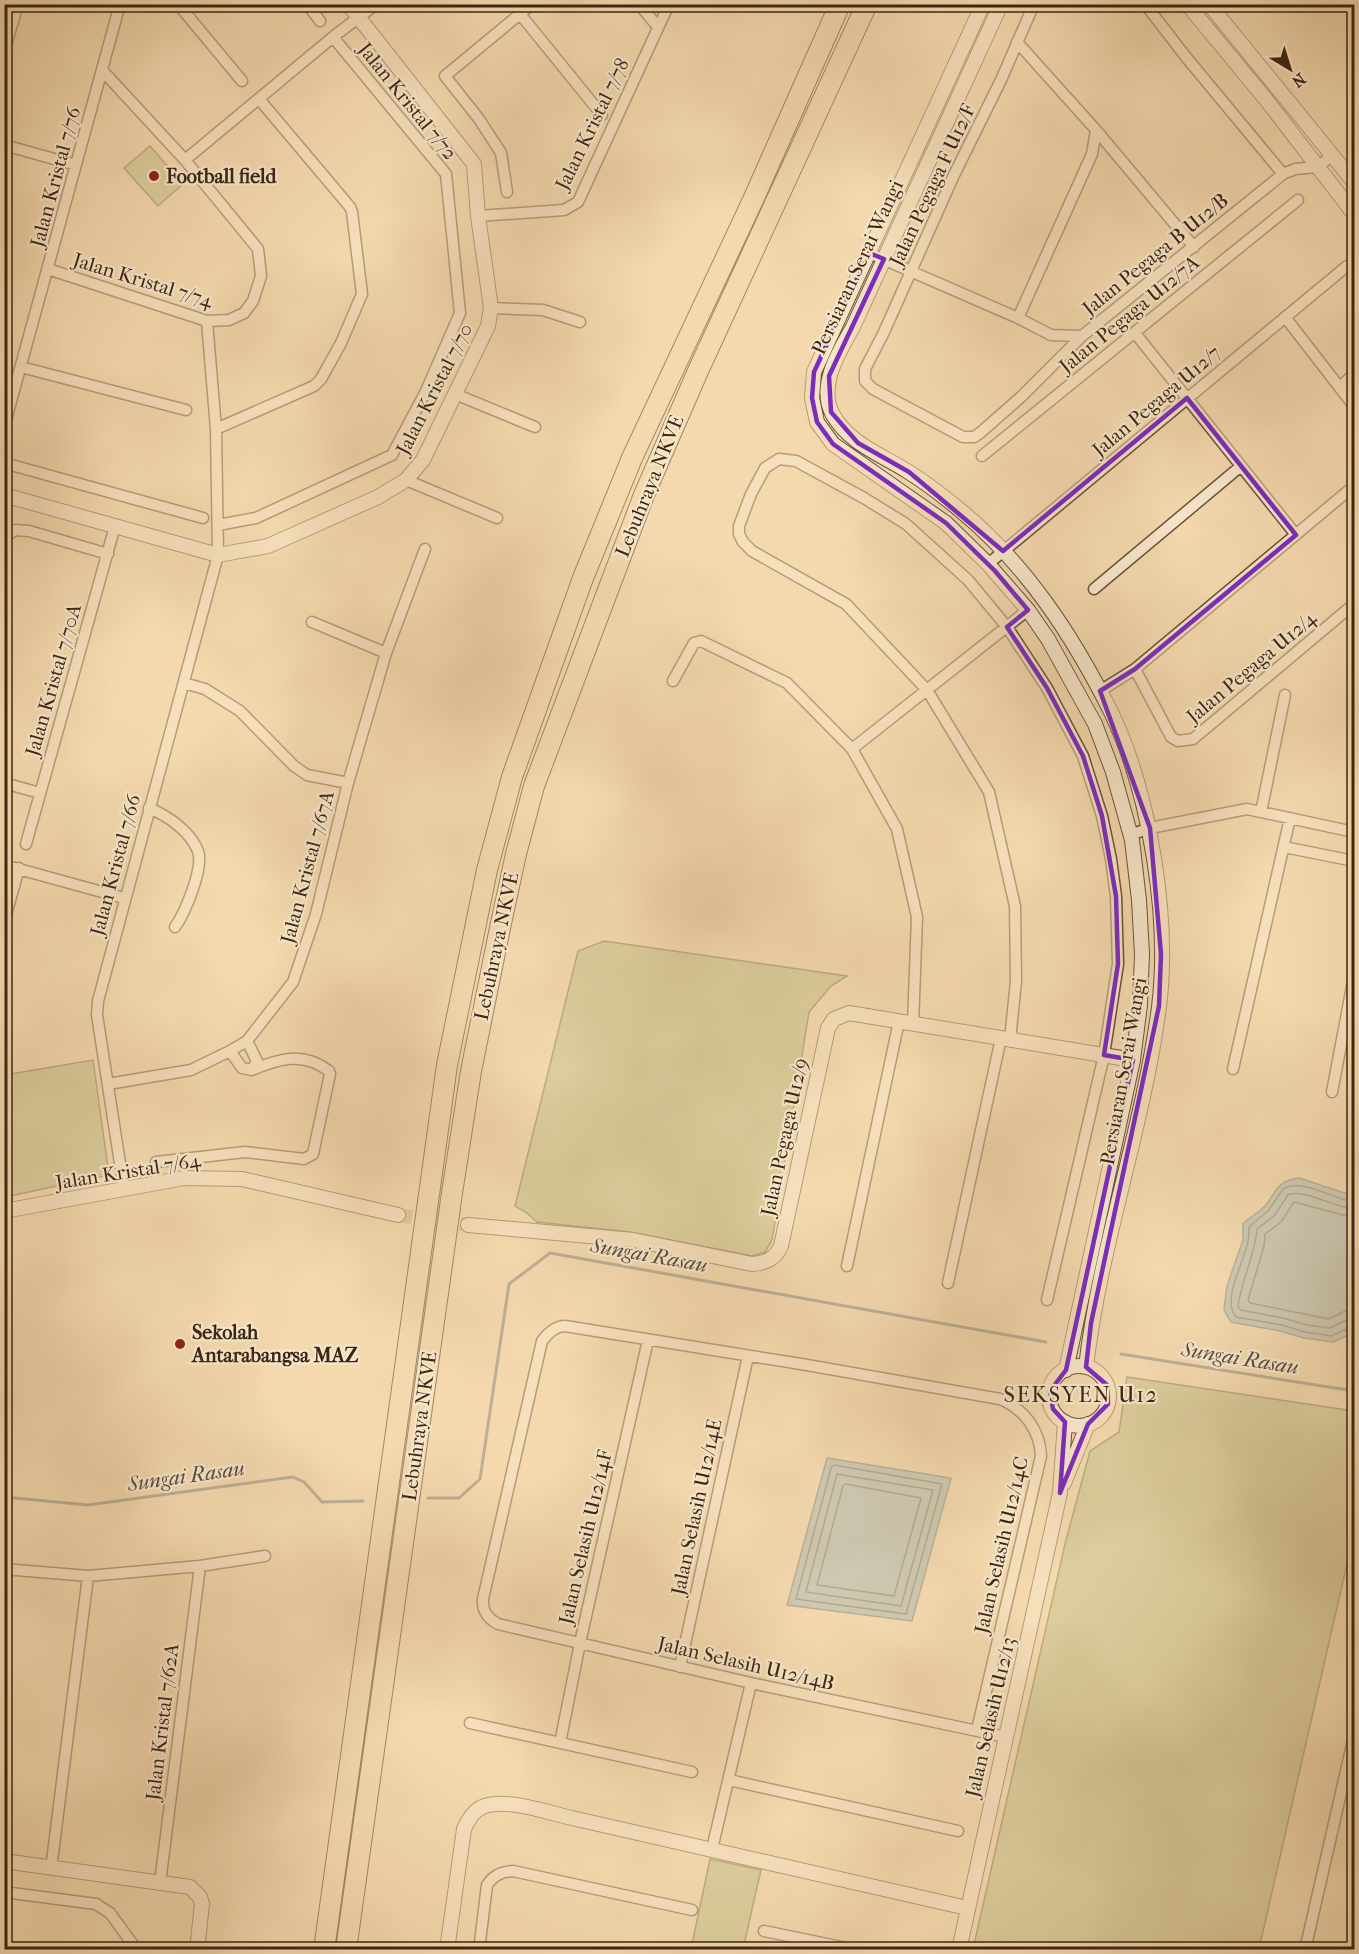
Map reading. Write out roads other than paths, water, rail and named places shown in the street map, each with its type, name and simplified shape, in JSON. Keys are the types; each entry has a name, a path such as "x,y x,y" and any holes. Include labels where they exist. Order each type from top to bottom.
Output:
{"highway":[{"name":"Lebuhraya NKVE","path":"324,1950 447,1065 490,860 512,777 583,578 632,458 758,189 840,4"},
{"name":"Lebuhraya NKVE","path":"346,1950 471,1071 516,854 534,786 644,495 698,371 867,4"}],"street":[{"path":"4,52 18,4"},
{"name":"Jalan Kristal 7/76","path":"4,427 120,4"},
{"path":"178,4 242,81"},
{"path":"307,4 321,21"},
{"name":"Jalan Kristal 7/70","path":"4,495 218,555 268,546 378,497 406,480 423,460 488,326 491,308 478,216 474,164 348,4"},
{"path":"184,160 376,4"},
{"path":"507,192 501,153 479,119 445,76 532,4"},
{"path":"639,4 658,27"},
{"name":"Jalan Kristal 7/78","path":"478,216 564,210 578,202 669,4"},
{"name":"Persiaran Serai Wangi","path":"983,4 814,372 812,398 817,422 833,444 946,523 988,564 1028,610 1048,639 1095,724 1113,772 1130,835 1139,900 1142,954 1140,1005 1133,1060 1066,1370"},
{"name":"Persiaran Serai Wangi","path":"1000,4 884,259 837,356 829,376 827,394 831,412 845,432 858,444 909,472 958,509 1003,551 1044,599 1064,629 1113,717 1150,828 1161,954 1159,1006 1132,1150 1091,1323 1086,1367"},
{"name":"Jalan Pegaga F U12/F","path":"1034,4 865,369 865,381 873,389 963,437 969,438 980,433 1021,397 1082,336"},
{"path":"1145,4 1283,174"},
{"path":"1187,4 1268,102 1354,214"},
{"path":"1209,4 1354,182"},
{"path":"520,14 602,115"},
{"name":"Jalan Kristal 7/72","path":"218,525 256,518 392,455 426,391 460,313 446,174 333,37"},
{"path":"1017,42 1096,129 1194,247"},
{"name":"Jalan Kristal 7/74","path":"48,269 207,321 229,320 244,313 253,301 261,276 258,249 184,160 102,70"},
{"path":"216,429 314,386 321,379 341,343 362,294 350,207 259,99"},
{"path":"1018,318 1092,154 1096,129"},
{"path":"4,145 76,165"},
{"path":"1317,167 1333,155"},
{"name":"Jalan Pegaga B U12/B","path":"869,253 1018,318 1051,335 1082,336 1283,174 1295,169 1317,167"},
{"name":"Jalan Pegaga U12/7A","path":"982,456 1298,200"},
{"name":"Jalan Pegaga U12/7","path":"988,564 1347,266"},
{"path":"491,308 543,310 580,322"},
{"path":"1285,317 1354,406"},
{"name":"Jalan Kristal 7/66","path":"124,1189 97,1015 98,1001 218,555 216,429 207,321"},
{"path":"1135,333 1296,535"},
{"path":"21,367 186,410"},
{"path":"1340,387 1354,374"},
{"path":"454,393 535,427"},
{"path":"948,1283 1006,1039 1016,981 1015,906 989,792 927,690 846,604 747,547 739,534 739,526 751,494 765,468 779,459 796,461 906,524 968,580 1007,627 1047,688 1083,756 1102,816 1111,859 1116,896 1118,964 1104,1055 1047,1300"},
{"path":"4,463 203,519"},
{"path":"1094,589 1240,466"},
{"path":"406,480 497,518"},
{"path":"1100,691 1135,669 1354,486"},
{"name":"Jalan Kristal 7/70A","path":"26,844 115,526"},
{"path":"4,543 6,536 15,530 29,531 108,554"},
{"name":"Jalan Kristal 7/67A","path":"108,1084 191,1070 230,1051 248,1041 293,982 316,914 348,783 386,653 425,549"},
{"name":"Jalan Pegaga U12/4","path":"1135,669 1171,737 1178,741 1193,738 1354,604"},
{"path":"852,749 1028,610"},
{"path":"312,622 386,653"},
{"path":"673,681 694,643 702,641 787,683 852,749 897,829 907,867 917,917 913,1024"},
{"path":"184,683 205,688 240,711 294,766 307,775 348,783"},
{"path":"1261,812 1285,695"},
{"path":"4,783 40,793"},
{"path":"149,808 175,823 198,851 200,863 185,910 175,927"},
{"path":"1130,835 1150,828 1247,809 1354,832"},
{"path":"1233,1069 1290,818"},
{"path":"1284,847 1354,861"},
{"path":"4,865 124,898"},
{"path":"4,922 19,868"},
{"path":"1332,1092 1354,976"},
{"name":"Jalan Pegaga U12/9","path":"468,1224 633,1240 752,1264 771,1260 781,1246 828,1028 834,1019 849,1013 1133,1060"},
{"path":"847,1266 899,1021"},
{"path":"248,1041 257,1061 252,1070"},
{"path":"156,1162 245,1152 304,1159 313,1154 329,1071 312,1062 290,1057 274,1060 252,1070 242,1068 230,1051"},
{"name":"Jalan Kristal 7/64","path":"4,1211 184,1178 242,1179 398,1215"},
{"name":"Jalan Selasih U12/14C","path":"484,1612 483,1599 542,1341 550,1332 561,1326 807,1365 1000,1399 1012,1404 1023,1413 1040,1444 1041,1456 977,1730"},
{"name":"Jalan Selasih U12/14F","path":"560,1743 648,1340"},
{"name":"Jalan Selasih U12/14E","path":"680,1667 748,1356"},
{"path":"1076,1366 1086,1367 1102,1376 1109,1394 1108,1404 1104,1413 1097,1420 1081,1426 1065,1422 1053,1409 1050,1391 1053,1383 1066,1370 1076,1366"},
{"name":"Jalan Selasih U12/13","path":"959,1950 1060,1493 1065,1422"},
{"name":"Jalan Selasih U12/13","path":"1060,1493 1088,1424"},
{"path":"4,1569 88,1576 200,1566 265,1556"},
{"name":"Jalan Kristal 7/62A","path":"160,1883 200,1566"},
{"path":"51,1869 88,1576"},
{"name":"Jalan Selasih U12/14B","path":"484,1612 498,1624 751,1683 1006,1737"},
{"path":"712,1849 751,1683"},
{"path":"470,1723 692,1772"},
{"path":"1305,1950 1354,1736"},
{"path":"729,1780 958,1831"},
{"path":"447,1950 464,1830 474,1813 484,1806 509,1804 967,1908"},
{"path":"4,1861 190,1887 200,1897 202,1910 197,1950"},
{"path":"479,1950 487,1885 493,1877 503,1872 513,1871 692,1911"},
{"path":"4,1892 96,1904 110,1913 137,1950"},
{"path":"764,1931 856,1950"}],"water":[{"path":"1299,1178 1354,1196 1354,1328 1351,1334 1333,1342 1231,1322 1224,1310 1227,1286 1243,1240 1243,1224 1265,1206 1281,1184"},
{"path":"827,1458 951,1478 912,1621 787,1605"}],"waterway":[{"name":"Sungai Rasau","path":"428,1498 459,1498 480,1479 509,1284 550,1253 1046,1342"},
{"name":"Sungai Rasau","path":"1121,1354 1354,1391"},
{"name":"Sungai Rasau","path":"4,1497 88,1505 293,1477 304,1482 322,1502 363,1501"}],"tunnel":[{"path":"398,1215 468,1225"}],"place":[{"name":"Football field","path":"154,176"},
{"name":"Sekolah Antarabangsa MAZ","path":"180,1344"}],"district":[{"name":"SEKSYEN U12","path":"1081,1394"}]}
